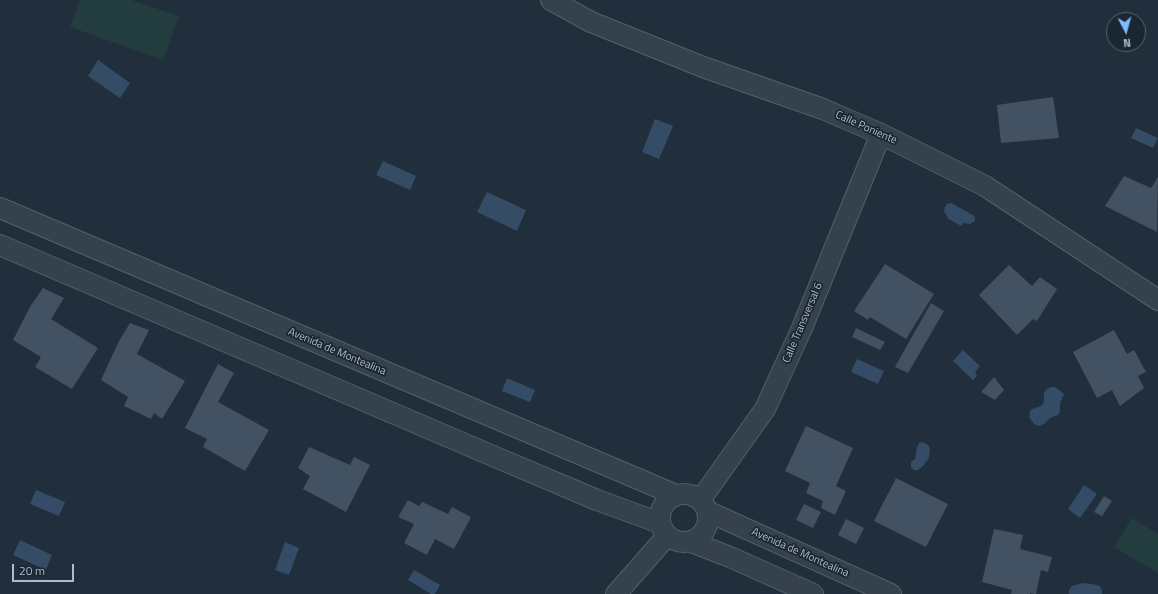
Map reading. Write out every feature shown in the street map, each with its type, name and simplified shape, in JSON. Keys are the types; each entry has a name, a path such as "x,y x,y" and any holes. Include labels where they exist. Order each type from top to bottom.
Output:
{"street":[{"name":"Calle Poniente","path":"551,0 591,22 703,67 823,109 881,134 986,186 1158,300"},
{"name":"Calle Transversal 6","path":"705,506 765,409 802,328 881,134"},
{"name":"Avenida de Montealina","path":"0,208 676,495"},
{"path":"0,245 664,529"},
{"path":"691,542 700,538 706,531 709,522 705,506 693,495 684,493 668,499 663,506 660,515 664,529 674,541 691,542 730,557 813,594"},
{"name":"Avenida de Montealina","path":"705,506 890,594"},
{"path":"616,594 664,529"}],"green space":[{"path":"80,0 131,0 179,16 163,60 70,27"},
{"path":"1132,518 1158,534 1158,573 1114,547"}],"water":[{"path":"98,60 130,83 120,98 88,76"},
{"path":"655,119 673,126 659,159 642,152"},
{"path":"1136,128 1158,138 1153,148 1131,138"},
{"path":"383,161 416,176 410,190 376,175"},
{"path":"487,192 526,210 517,231 477,212"},
{"path":"951,203 973,215 975,221 970,224 963,223 961,226 947,218 948,217 944,212 945,207 947,204"},
{"path":"963,350 980,366 975,372 977,376 973,380 953,361"},
{"path":"857,359 884,371 878,384 851,372"},
{"path":"507,378 535,390 530,402 502,391"},
{"path":"1051,387 1055,387 1064,394 1060,404 1060,412 1058,415 1050,418 1044,424 1039,426 1034,424 1029,417 1030,411 1041,406 1044,402 1044,393"},
{"path":"922,442 928,445 930,449 929,458 918,470 914,470 911,467 911,463 915,459 919,443"},
{"path":"1084,485 1097,494 1080,518 1068,509"},
{"path":"36,490 65,502 59,516 30,504"},
{"path":"20,540 52,555 46,570 13,555"},
{"path":"285,542 299,548 289,575 275,570"},
{"path":"414,570 440,585 435,594 431,594 408,580"},
{"path":"1083,583 1100,586 1102,594 1069,594 1069,590 1072,586"}],"building":[{"path":"1053,97 1059,138 1001,143 997,105"},
{"path":"1124,176 1151,188 1158,177 1157,232 1105,206"},
{"path":"885,264 934,294 906,339 870,317 868,320 854,311"},
{"path":"1009,265 1032,286 1040,277 1057,289 1037,321 1033,319 1017,335 979,295"},
{"path":"43,288 64,298 51,319 98,348 72,389 35,367 41,357 13,340 30,307"},
{"path":"931,303 944,311 908,373 895,367"},
{"path":"130,323 149,330 137,354 185,381 162,419 154,413 151,419 124,406 128,397 101,380 119,341"},
{"path":"856,328 885,342 880,350 852,337"},
{"path":"1114,330 1127,354 1134,350 1146,372 1138,376 1144,388 1120,406 1112,390 1097,398 1073,352"},
{"path":"218,364 234,373 218,402 269,430 245,471 203,447 207,439 185,428"},
{"path":"994,377 1004,390 995,400 981,392"},
{"path":"806,426 853,448 836,486 846,491 835,515 821,508 823,501 806,493 810,483 785,471"},
{"path":"309,447 350,465 354,457 370,465 346,512 303,489 310,476 298,468"},
{"path":"896,478 948,504 926,547 874,521"},
{"path":"1104,496 1112,501 1102,516 1094,512"},
{"path":"408,500 419,506 422,502 448,514 452,507 471,517 454,549 435,539 427,555 404,543 414,524 398,517"},
{"path":"804,504 821,512 813,528 796,520"},
{"path":"846,519 864,528 856,544 838,535"},
{"path":"994,529 1023,535 1020,549 1052,557 1048,572 1041,570 1036,594 1011,594 1012,590 982,582"}]}
